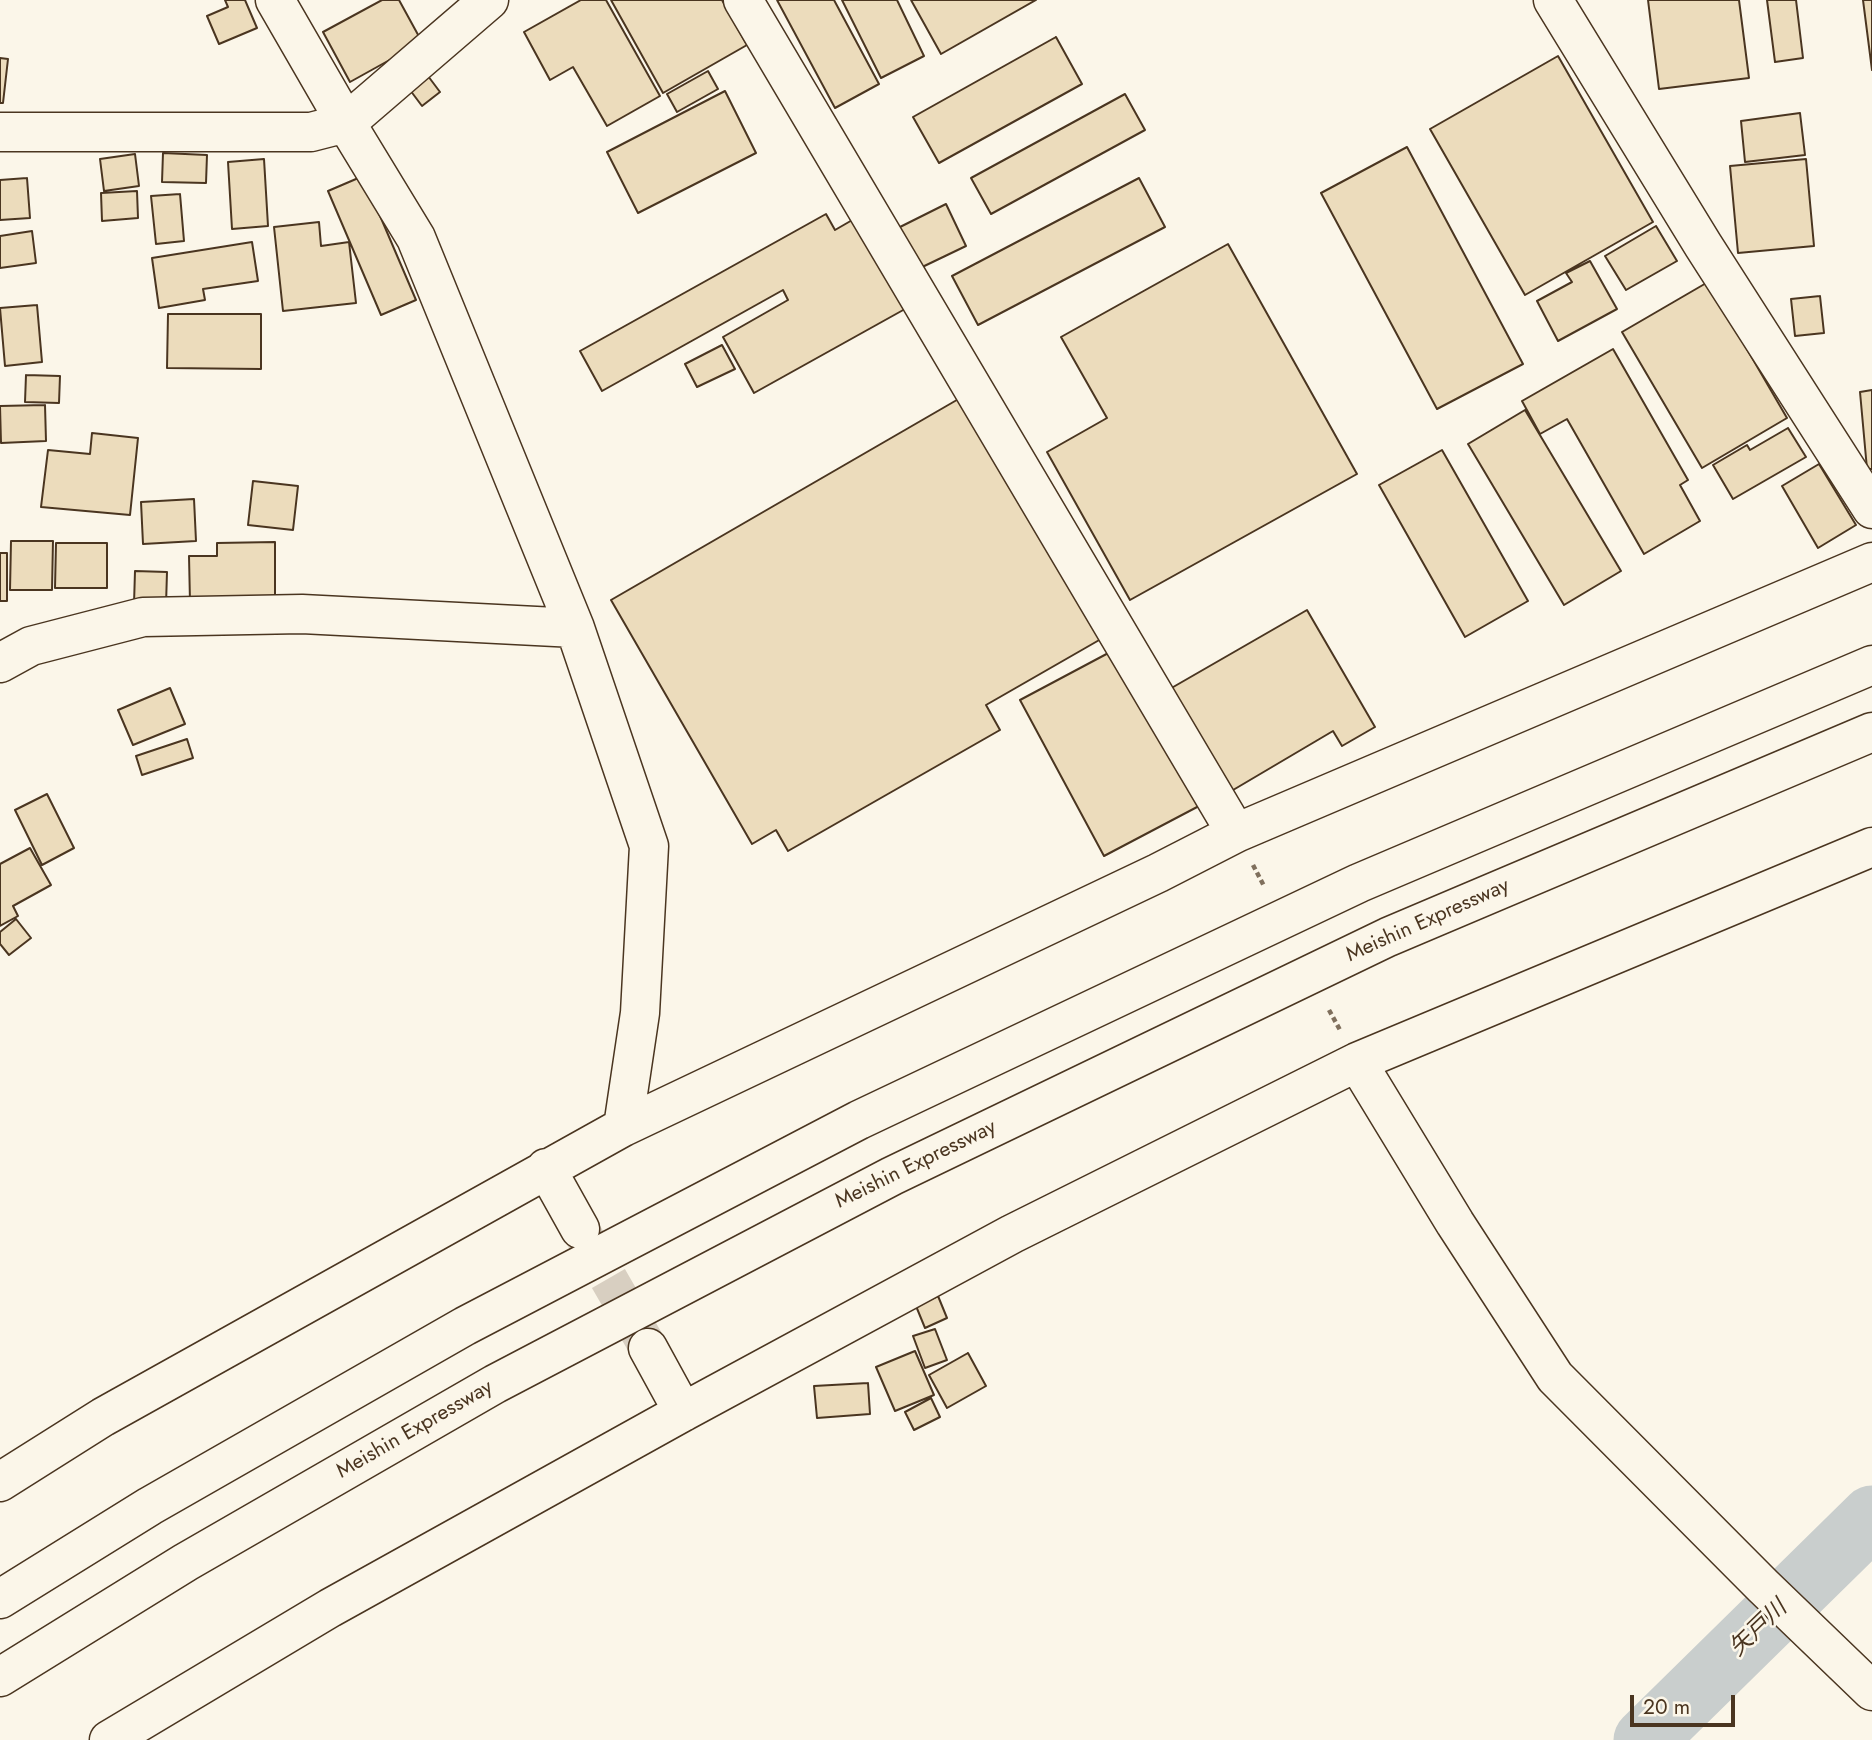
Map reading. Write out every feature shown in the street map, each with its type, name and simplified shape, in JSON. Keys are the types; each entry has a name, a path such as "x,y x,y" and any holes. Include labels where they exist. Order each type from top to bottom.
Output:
{"main road":[{"path":"275,0 416,238 575,628 649,846 640,1013 623,1127"},
{"path":"0,132 311,132 346,123 489,0"},
{"path":"743,0 1236,833"},
{"path":"1553,0 1703,245 1872,509"},
{"path":"0,1482 103,1417 623,1127 1158,873 1236,833 1872,562"},
{"path":"0,663 30,646 144,617 302,614 575,628"},
{"path":"0,1599 150,1506 465,1326 859,1120 1359,883 1872,665"},
{"name":"Meishin Expressway","path":"0,1677 186,1562 495,1384 892,1176 1388,937 1872,732"},
{"path":"109,1740 330,1608 1012,1234 1357,1062 1872,848"},
{"path":"1357,1062 1455,1223 1555,1377 1763,1586 1872,1691"},
{"path":"546,1168 580,1228"},
{"path":"648,1348 684,1412"}],"building":[{"path":"225,0 245,0 257,28 219,44 207,16 228,7"},
{"path":"382,0 399,0 422,42 350,82 323,32"},
{"path":"581,0 606,0 660,96 607,126 573,67 550,80 524,32"},
{"path":"611,0 722,0 747,45 663,93"},
{"path":"777,0 834,0 879,84 835,108"},
{"path":"842,0 897,0 924,56 881,78"},
{"path":"911,0 1036,0 941,54"},
{"path":"1648,0 1739,0 1749,78 1659,89"},
{"path":"1767,0 1796,0 1803,58 1775,62"},
{"path":"1863,0 1872,0 1872,70"},
{"path":"1056,37 1082,84 939,163 913,117"},
{"path":"1558,56 1653,222 1525,295 1430,129"},
{"path":"0,58 8,59 3,103 0,103"},
{"path":"708,71 718,89 677,112 667,94"},
{"path":"428,76 440,92 422,106 410,90"},
{"path":"725,91 756,153 638,213 607,152"},
{"path":"1125,94 1145,130 991,214 971,178"},
{"path":"1800,113 1805,155 1745,162 1741,121"},
{"path":"1407,147 1523,364 1437,409 1321,193"},
{"path":"163,153 207,155 206,183 162,182"},
{"path":"135,154 139,186 104,191 100,159"},
{"path":"264,159 268,226 232,229 228,162"},
{"path":"1806,159 1814,246 1738,253 1730,166"},
{"path":"363,176 416,300 381,315 328,191"},
{"path":"27,178 30,218 0,220 0,180"},
{"path":"1139,178 1165,227 978,325 952,276"},
{"path":"137,191 138,218 102,221 101,193"},
{"path":"180,194 184,241 156,244 151,196"},
{"path":"946,204 966,246 916,270 896,229"},
{"path":"826,214 835,230 854,219 905,309 754,393 723,337 788,300 783,290 602,391 580,351"},
{"path":"319,222 321,246 349,242 356,303 283,311 274,227"},
{"path":"1656,226 1677,261 1626,290 1605,256"},
{"path":"32,231 36,263 0,268 0,236"},
{"path":"252,242 258,281 203,289 205,300 159,308 152,258"},
{"path":"1228,244 1357,474 1130,600 1047,452 1107,418 1061,337"},
{"path":"1590,261 1617,309 1558,341 1537,301 1572,282 1566,273"},
{"path":"1708,282 1787,418 1702,468 1622,332"},
{"path":"1820,296 1824,333 1795,336 1791,299"},
{"path":"37,305 42,362 5,366 0,308"},
{"path":"168,314 261,314 261,369 167,368"},
{"path":"722,345 735,369 697,387 685,364"},
{"path":"1613,349 1688,480 1680,485 1700,521 1644,554 1567,419 1540,434 1522,401"},
{"path":"26,375 60,376 59,403 25,402"},
{"path":"1872,390 1872,469 1867,469 1860,392"},
{"path":"962,397 1101,639 986,705 1000,730 788,851 776,830 752,844 611,600"},
{"path":"45,405 46,441 1,443 0,406"},
{"path":"1525,410 1621,571 1564,605 1468,444"},
{"path":"1788,428 1806,457 1733,499 1713,465 1747,445 1750,450"},
{"path":"92,433 138,438 130,515 41,507 48,450 90,454"},
{"path":"1442,450 1528,601 1465,637 1379,485"},
{"path":"1819,464 1856,525 1818,548 1782,486"},
{"path":"253,481 298,486 293,530 248,525"},
{"path":"194,499 196,541 143,544 141,502"},
{"path":"11,541 53,541 52,590 10,590"},
{"path":"275,542 275,602 190,602 189,556 217,556 217,543"},
{"path":"56,543 107,543 107,588 55,588"},
{"path":"0,553 7,553 7,601 0,601"},
{"path":"135,571 167,572 166,605 134,604"},
{"path":"1307,610 1375,727 1342,746 1333,731 1228,793 1168,690"},
{"path":"1114,650 1199,806 1104,856 1020,700"},
{"path":"170,688 185,724 133,745 118,710"},
{"path":"187,739 193,758 142,775 136,756"},
{"path":"47,794 74,848 42,865 15,810"},
{"path":"30,848 51,885 13,906 18,916 0,926 0,864"},
{"path":"16,919 31,938 9,955 0,944 0,932"},
{"path":"938,1296 947,1318 925,1328 916,1306"},
{"path":"935,1329 947,1360 925,1368 913,1336"},
{"path":"915,1351 934,1395 895,1411 876,1367"},
{"path":"968,1353 986,1386 947,1408 929,1375"},
{"path":"868,1383 870,1414 817,1418 814,1386"},
{"path":"931,1398 940,1417 914,1430 905,1412"}],"waterway":[{"name":"矢戸川","path":"1645,1740 1872,1517"}],"tunnel":[{"path":"580,1229 645,1342"}]}
